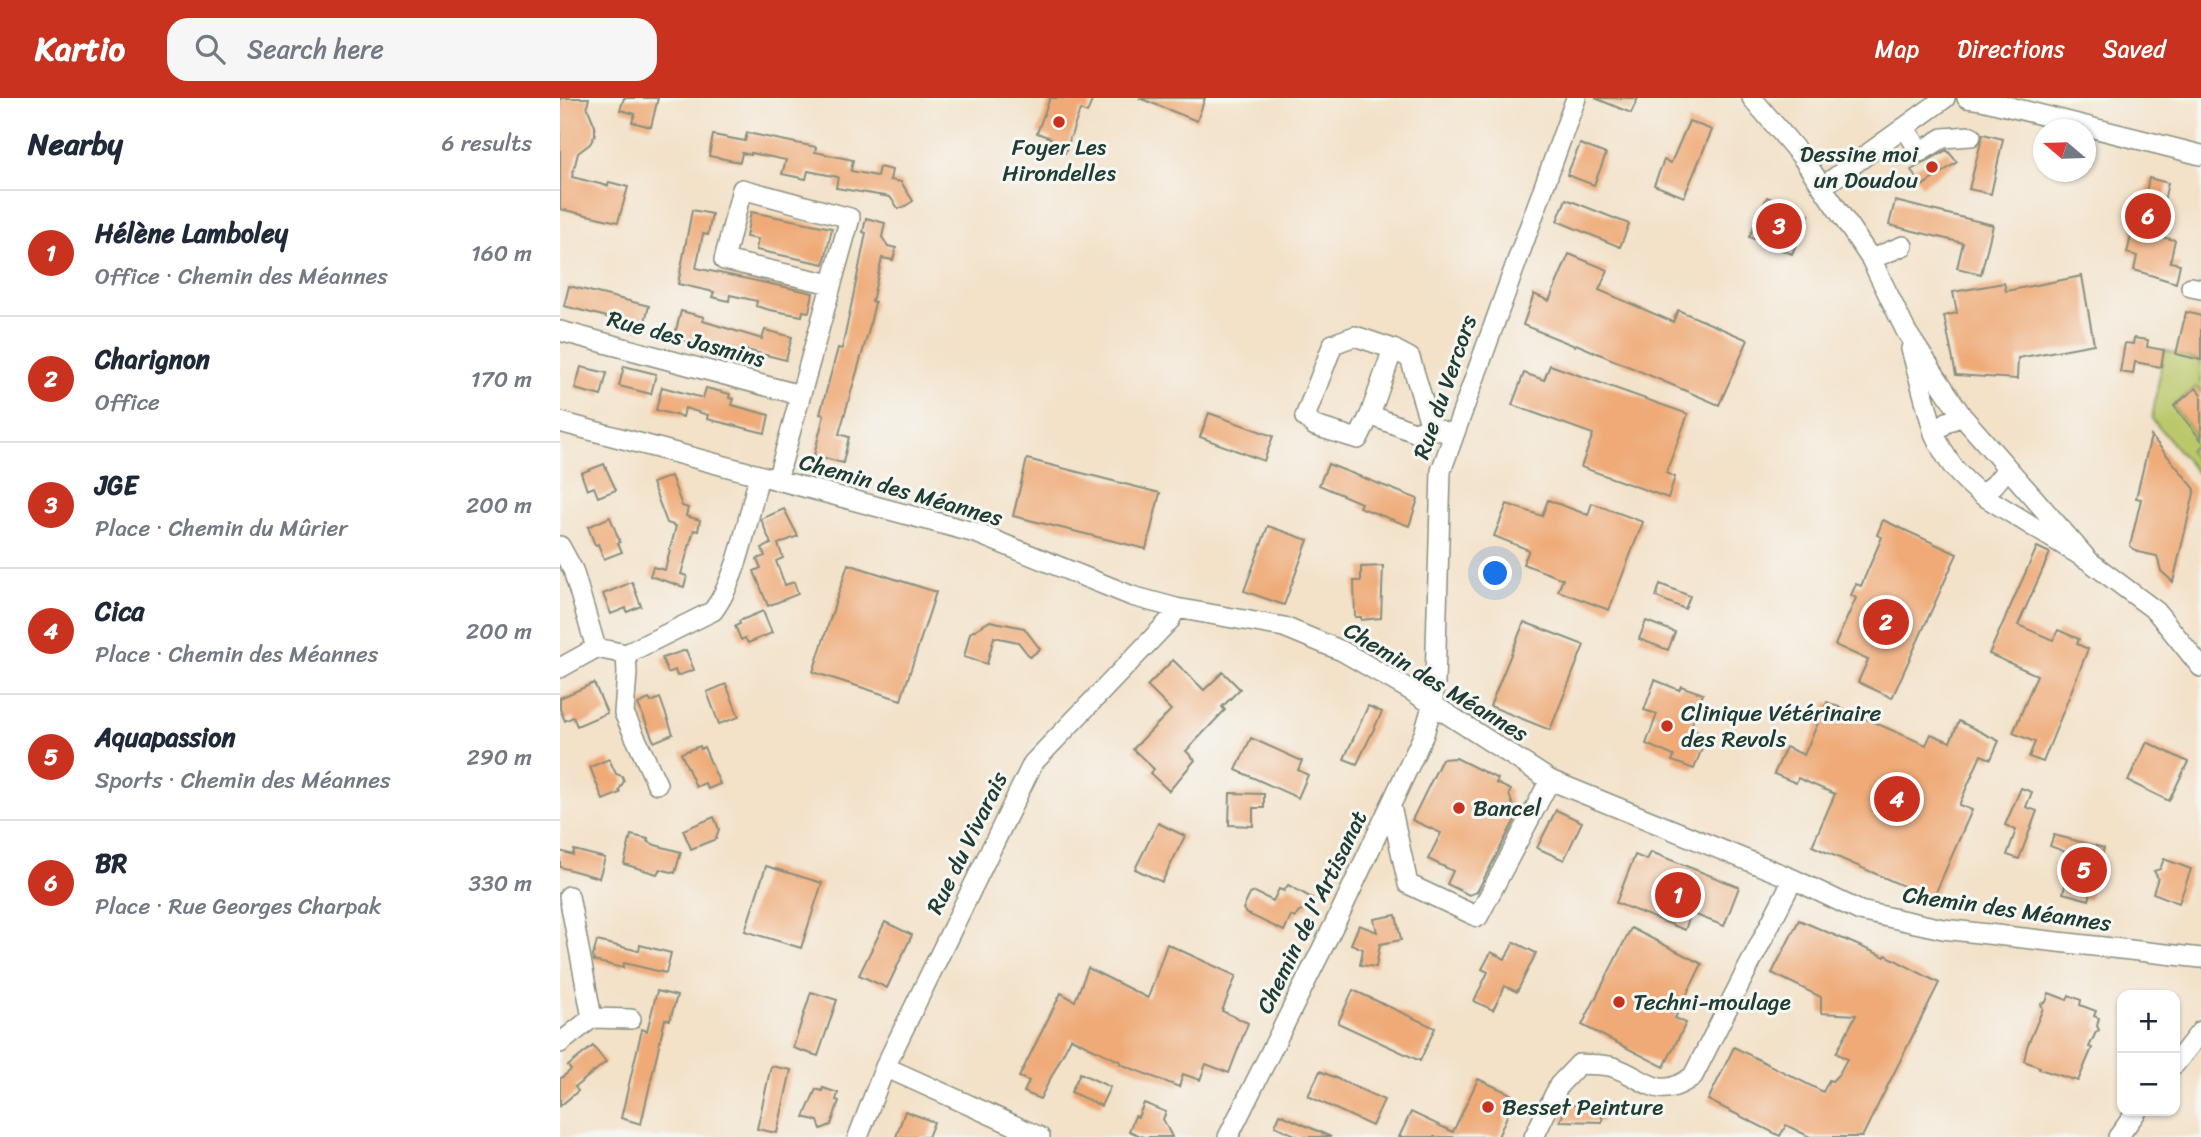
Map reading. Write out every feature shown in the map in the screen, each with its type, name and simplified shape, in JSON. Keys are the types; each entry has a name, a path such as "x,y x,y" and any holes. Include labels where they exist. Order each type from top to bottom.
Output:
{"street":[{"name":"Rue du Vercors","path":"1432,706 1435,683 1441,471 1576,98"},
{"path":"1752,98 1801,157 1871,259 1906,331 1962,416 2089,561"},
{"path":"1822,187 1945,98"},
{"path":"1967,98 2201,155"},
{"path":"1905,128 1920,152 1943,138 1971,136"},
{"path":"560,668 596,648 626,654 695,622 713,611 729,582 800,395 850,218 742,189 724,260 831,284"},
{"path":"1871,259 1903,246"},
{"name":"Rue des Jasmins","path":"560,331 800,395"},
{"path":"1906,331 1934,433 1945,458 1964,480 1982,495 2089,561 2155,611 2201,667"},
{"path":"1393,349 1370,415 1358,439 1315,426 1305,417 1333,344 1355,336 1393,349 1410,358 1431,427"},
{"path":"1370,415 1414,432 1431,427 1453,435"},
{"path":"1934,433 1947,422 1962,416"},
{"name":"Chemin des Méannes","path":"560,422 976,533 1132,596 1176,608 1284,627 1342,651 1550,780 1793,879 1860,911 1943,929 2201,958"},
{"path":"1982,495 2007,470"},
{"path":"560,546 573,570 596,648"},
{"name":"Rue du Vivarais","path":"858,1137 885,1067 1033,763 1170,620 1176,608"},
{"path":"626,654 628,673 625,713 657,784"},
{"name":"Chemin de l'Artisanat","path":"1228,1137 1391,806 1424,734 1432,706"},
{"path":"1391,806 1408,884 1478,917 1550,780"},
{"path":"1534,1137 1559,1085 1579,1064 1610,1066 1660,1089 1679,1086 1693,1076 1793,879"},
{"path":"569,896 592,1018"},
{"path":"560,1043 592,1018 631,1019"},
{"path":"2180,1058 2201,1031"},
{"path":"885,1067 1040,1137"},
{"path":"2118,1137 2133,1116"}],"green space":[{"path":"2164,350 2201,361 2201,392 2196,387 2173,406 2201,441 2189,451 2201,467 2201,478 2152,419"}],"building":[{"path":"560,98 589,98 587,107 595,126 595,135 590,144 578,153 572,177 608,186 609,182 628,187 618,222 560,209"},
{"path":"624,98 658,98 651,127 632,122 635,114 620,110"},
{"name":"Foyer Les Hirondelles","path":"1050,98 1093,98 1087,113 1080,110 1065,153 1048,146 1051,138 1037,133"},
{"name":"Foyer Les Hirondelles","path":"1139,98 1205,98 1197,121"},
{"path":"1595,98 1638,98 1631,113"},
{"path":"1689,121 1712,130 1684,197 1654,185 1664,160 1671,163"},
{"path":"747,133 816,147 815,152 853,160 851,171 877,176 879,167 892,170 890,180 901,182 913,201 898,208 890,197 836,188 838,177 808,171 806,179 782,174 786,160 751,153 742,153 740,162 709,156 713,135 745,141"},
{"path":"1983,134 2003,139 1991,194 1969,189"},
{"path":"1580,144 1606,154 1594,185 1567,175"},
{"name":"Dessine moi un Doudou","path":"1947,150 1957,162 1922,186 1911,170"},
{"path":"2149,178 2168,183 2156,236 2175,240 2170,262 2180,264 2176,283 2134,270 2137,256 2127,253 2142,191 2146,192"},
{"path":"1767,197 1809,215 1792,254 1749,237"},
{"path":"1566,199 1629,224 1620,247 1557,221"},
{"path":"1895,201 1993,225 1981,274 1957,268 1963,243 1889,225"},
{"path":"692,210 712,214 708,235 703,234 696,268 813,293 809,312 803,311 802,316 770,310 756,306 757,301 730,295 729,301 712,297 714,292 678,284"},
{"path":"751,212 832,228 824,264 756,250 758,239 746,237"},
{"path":"866,218 885,223 882,237 888,246 896,248 893,260 882,258 868,333 839,434 849,437 843,463 814,455 824,415 820,414 838,348 842,349 866,233 863,232"},
{"path":"1569,254 1608,270 1599,290 1673,322 1678,310 1748,340 1719,405 1576,344 1575,346 1523,325 1534,294 1549,301"},
{"path":"2082,276 2094,344 2018,358 2017,379 1956,375 1944,316 1957,313 1953,292 2004,283 2006,291"},
{"path":"569,286 649,306 642,332 610,324 611,318 564,306"},
{"path":"681,311 704,317 703,321 762,339 765,330 792,337 786,360 746,350 743,358 674,338"},
{"path":"2186,312 2201,316 2201,360 2176,354"},
{"path":"2134,338 2148,340 2147,347 2164,350 2161,367 2135,362 2133,374 2120,372 2125,343 2133,344"},
{"path":"1550,365 1688,414 1666,473 1675,477 1668,498 1581,467 1593,434 1512,405 1524,373 1544,380"},
{"path":"624,366 656,374 651,394 619,386"},
{"path":"581,367 607,373 601,396 575,389"},
{"path":"662,387 703,398 706,388 730,394 729,398 734,399 732,405 769,415 765,433 707,419 708,415 685,408 683,417 656,410"},
{"path":"2196,388 2201,394 2201,440 2174,406"},
{"path":"1209,413 1273,436 1264,461 1200,437"},
{"path":"2151,436 2195,489 2173,582 2161,571 2157,556 2138,552 2130,546 2141,499 2136,498"},
{"path":"1027,459 1160,493 1146,549 1013,516"},
{"path":"604,464 616,490 598,497 594,487 587,490 581,473"},
{"path":"1328,464 1418,499 1409,526 1359,507 1361,503 1319,485"},
{"path":"671,476 682,506 688,508 686,516 700,520 698,531 694,530 681,574 687,576 684,587 650,576 653,567 665,570 676,526 667,523 652,483"},
{"path":"1548,500 1588,515 1592,503 1643,522 1609,610 1558,591 1563,579 1523,564 1529,550 1494,536 1507,504 1542,516"},
{"path":"784,509 798,536 778,544 783,558 776,561 785,585 794,582 798,594 768,606 754,571 761,568 757,559 765,556 762,548 771,544 761,519"},
{"path":"610,517 622,552 604,559 588,527"},
{"path":"1883,520 1957,554 1892,698 1858,682 1868,660 1835,645 1856,598 1851,595 1856,584 1861,586 1882,537 1877,535"},
{"path":"1268,526 1308,540 1284,605 1244,591"},
{"path":"2037,547 2050,553 2018,625 2053,640 2058,630 2079,639 2077,644 2088,649 2043,762 2029,757 2035,742 2013,733 2037,675 1989,654"},
{"path":"848,564 936,592 901,700 813,672"},
{"path":"1383,566 1381,618 1361,620 1361,617 1355,617 1354,581 1361,581 1361,567"},
{"path":"632,582 641,606 627,612 626,608 611,614 603,594"},
{"path":"1660,584 1690,596 1685,609 1656,597"},
{"path":"763,611 772,633 748,643 745,638 741,640 735,626 740,624 739,621"},
{"path":"990,621 1024,628 1040,649 1030,657 1018,642 994,637 987,664 964,657 970,633"},
{"path":"1646,621 1675,632 1668,650 1639,639"},
{"path":"1524,622 1584,645 1550,730 1490,706"},
{"path":"686,650 694,670 677,676 675,670 668,673 662,658"},
{"path":"1173,660 1204,690 1223,672 1240,689 1222,707 1225,710 1186,751 1195,760 1169,791 1150,773 1154,769 1133,749 1171,710 1147,686"},
{"name":"Clinique Vétérinaire des Revols","path":"1655,680 1679,690 1681,686 1703,694 1690,729 1707,735 1694,769 1672,761 1674,756 1646,744 1657,714 1644,710"},
{"path":"594,683 607,713 577,726 573,717 565,721 560,709 560,698"},
{"path":"726,684 739,717 719,724 707,692"},
{"path":"660,698 673,734 654,742 638,704"},
{"path":"1827,702 1926,745 1931,734 1950,742 1959,721 1999,741 1991,759 1981,755 1959,805 1972,810 1933,899 1812,846 1835,794 1798,778 1796,783 1774,774 1786,747 1804,755"},
{"path":"1368,706 1382,712 1357,764 1344,759"},
{"path":"1251,738 1302,761 1298,770 1308,775 1298,798 1236,770"},
{"path":"2147,742 2188,762 2169,801 2128,781"},
{"path":"700,746 701,749 704,747 720,784 708,789 705,783 696,787 681,753"},
{"path":"1456,758 1498,779 1496,783 1511,790 1509,794 1514,809 1519,812 1477,892 1469,895 1447,884 1453,871 1428,859 1441,833 1412,820 1442,759"},
{"path":"609,759 616,774 622,776 624,781 620,793 603,800 590,767"},
{"path":"2021,788 2032,792 2026,807 2037,811 2019,859 2007,855 2016,830 2005,825"},
{"path":"1230,793 1264,794 1264,808 1253,808 1253,826 1229,825"},
{"path":"1556,810 1582,822 1564,860 1537,848"},
{"path":"714,817 719,829 716,839 691,849 683,830"},
{"path":"1158,823 1185,836 1162,882 1135,869"},
{"path":"631,835 681,852 675,873 660,869 657,874 624,864"},
{"path":"2054,835 2104,848 2089,900 2063,893 2074,855 2050,846"},
{"path":"574,850 605,858 599,878 560,867 560,851 573,855"},
{"path":"1651,852 1739,887 1724,926 1691,913 1685,930 1616,903 1635,855 1647,860"},
{"path":"2164,859 2191,869 2179,903 2153,893 2158,878 2154,871 2160,869"},
{"path":"766,866 822,883 801,948 745,931"},
{"path":"1288,885 1312,898 1308,907 1295,918 1291,916 1284,931 1246,913 1243,909 1250,894 1255,892 1273,901 1279,889 1284,891"},
{"path":"1396,915 1401,940 1380,944 1376,967 1360,965 1363,949 1351,944 1359,925 1377,932 1374,919"},
{"path":"1799,920 1885,957 1886,955 1939,983 1862,1137 1810,1137 1786,1125 1780,1136 1708,1100 1734,1047 1823,1092 1829,1080 1832,1081 1839,1074 1847,1059 1836,1053 1856,1015 1821,1013 1821,997 1772,973"},
{"path":"885,922 912,935 887,988 859,975"},
{"name":"Techni-moulage","path":"1631,928 1702,964 1675,1018 1686,1023 1664,1067 1582,1025"},
{"path":"597,941 639,951 640,945 671,953 666,973 624,963 623,968 594,961"},
{"path":"1514,942 1536,953 1517,992 1505,986 1493,1010 1474,1001 1488,972 1482,969 1491,952 1505,959"},
{"path":"1167,944 1236,976 1222,1011 1248,1023 1229,1073 1206,1064 1200,1080 1183,1074 1179,1087 1120,1064 1121,1062 1071,1038 1040,1099 1024,1092 1029,1081 1019,1077 1061,993 1075,1001 1088,968 1148,998"},
{"path":"1353,990 1435,1028 1420,1061 1338,1023"},
{"path":"657,991 677,996 670,1020 665,1019 641,1124 621,1118 642,1029 647,1031"},
{"path":"811,992 837,1000 818,1056 793,1048"},
{"path":"2049,993 2067,1000 2069,995 2081,1000 2080,1005 2096,1011 2094,1016 2099,1018 2099,1030 2089,1047 2092,1048 2078,1081 2039,1069 2040,1067 2024,1061 2043,1008 2041,1004 2046,1002"},
{"path":"593,1046 606,1062 575,1087 578,1091 560,1106 560,1079 571,1070 568,1066"},
{"path":"771,1066 791,1070 777,1133 757,1129"},
{"path":"1320,1071 1384,1100 1372,1126 1308,1096"},
{"path":"1080,1073 1110,1087 1101,1106 1071,1092"},
{"path":"1478,1079 1511,1094 1513,1102 1498,1137 1399,1137 1411,1112 1453,1132"},
{"path":"823,1088 838,1093 836,1100 839,1101 831,1125 821,1129 818,1121 804,1117 816,1089 822,1091"},
{"path":"1144,1103 1166,1112 1163,1119 1172,1137 1143,1137 1129,1131"},
{"path":"1567,1105 1603,1105 1602,1122 1560,1121"},
{"path":"905,1111 934,1122 928,1137 896,1137"},
{"path":"1280,1114 1331,1137 1299,1137 1275,1126"}],"place":[{"name":"Foyer Les Hirondelles","path":"1059,122"},
{"name":"Dessine moi un Doudou","path":"1932,167"},
{"name":"BR","path":"2148,216"},
{"name":"JGE","path":"1779,226"},
{"name":"Charignon","path":"1886,622"},
{"name":"Clinique Vétérinaire des Revols","path":"1667,726"},
{"name":"Cica","path":"1897,799"},
{"name":"Bancel","path":"1459,808"},
{"name":"Aquapassion","path":"2084,870"},
{"name":"Hélène Lamboley","path":"1678,895"},
{"name":"Techni-moulage","path":"1619,1002"},
{"name":"Besset Peinture","path":"1488,1107"}]}
